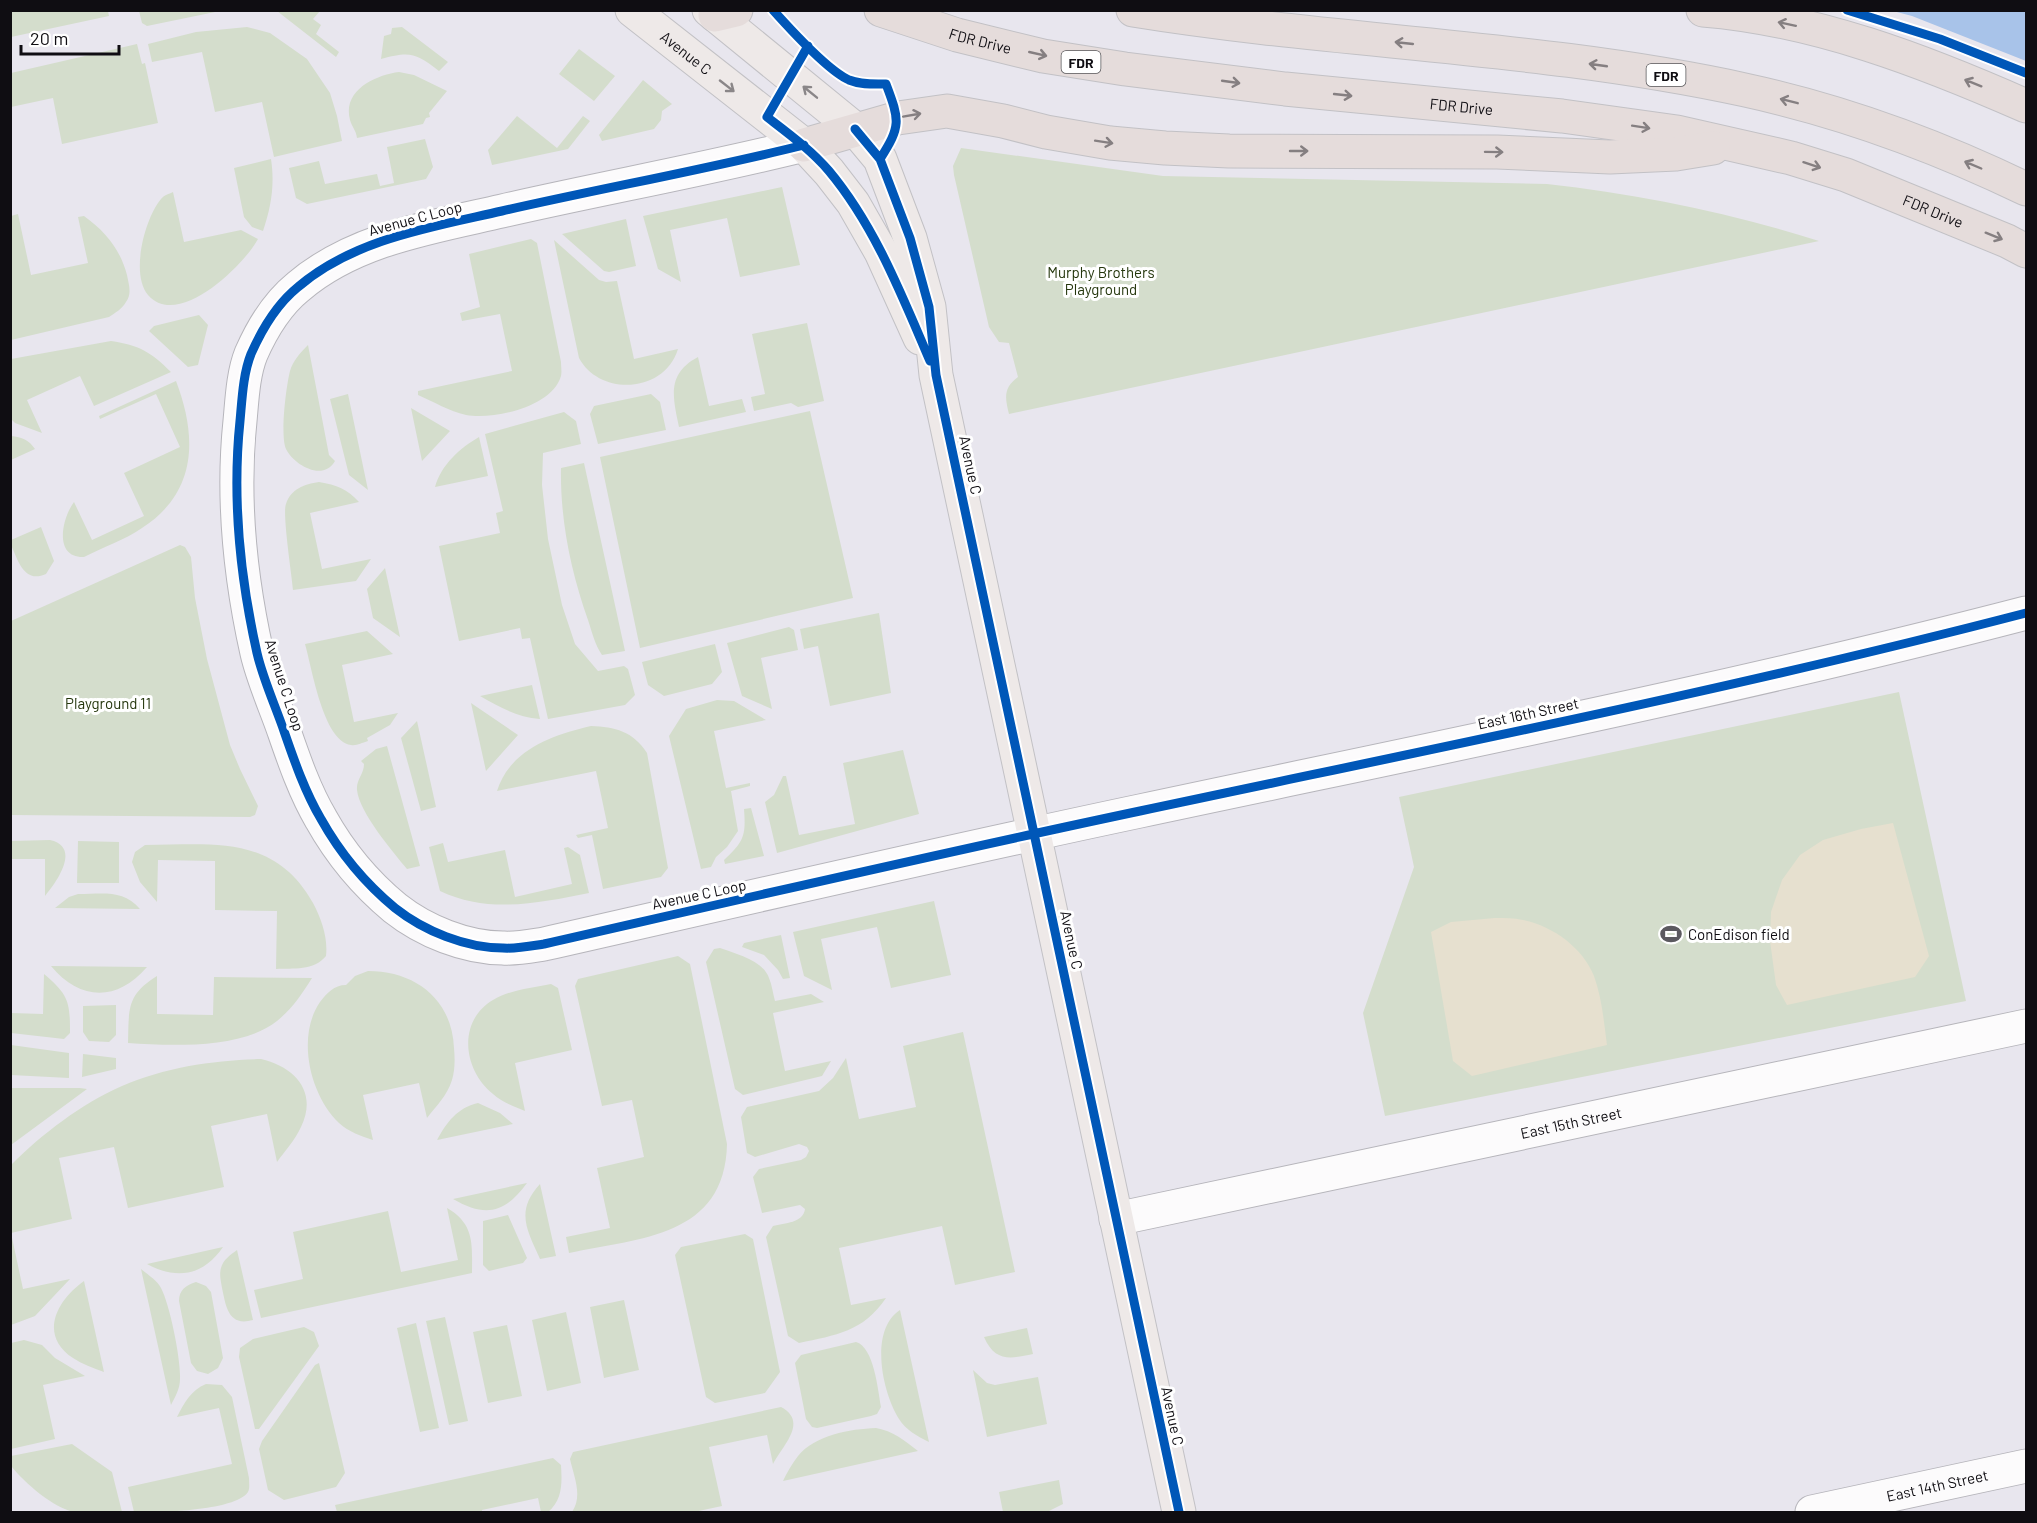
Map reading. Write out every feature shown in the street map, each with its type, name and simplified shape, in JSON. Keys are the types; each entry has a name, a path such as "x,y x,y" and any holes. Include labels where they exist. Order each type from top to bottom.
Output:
{"highway":[{"name":"FDR Drive","path":"881,10 957,35 1043,56 1125,69 1285,89 1562,116 1677,132 1791,158 1846,175 2007,241 2026,251"},
{"name":"FDR","path":"1133,10 1196,21 1289,32 1550,58 1686,78 1747,90 1860,121 1964,160 2026,189"},
{"path":"1703,10 1727,12 1829,33 1941,70 2026,106"},
{"path":"804,145 898,118 947,111 1110,143 1219,150 1497,152 1610,157 1676,154 1735,145"}],"main road":[{"name":"Avenue C","path":"632,10 804,145 830,172 853,203 881,252 936,375"},
{"name":"Avenue C","path":"720,12 855,129 880,159 910,238 928,307 936,375 1179,1512"}],"street":[{"name":"Avenue C Loop","path":"804,145 584,192 438,226 374,244 329,264 296,288 269,319 250,357 242,398 236,465 238,517 245,586 258,655 301,777 319,817 344,855 372,887 398,910 434,932 473,945 504,948 544,944 1034,834"},
{"name":"East 16th Street","path":"1034,834 1611,711 1930,638 2026,612"},
{"name":"East 15th Street","path":"1116,1219 2026,1026"},
{"name":"East 14th Street","path":"1812,1512 2026,1466"}],"green space":[{"path":"139,10 220,11 147,26 142,23"},
{"path":"10,11 108,11 109,16 11,37"},
{"path":"277,11 320,11 313,19 321,25 316,34 339,52 336,57"},
{"path":"247,27 270,33 307,59 330,93 342,141 274,157 262,102 215,112 202,52 152,62 148,44 196,32"},
{"path":"402,27 448,62 439,71 424,60 412,55 381,59 384,36 391,34 392,28"},
{"path":"137,44 142,64 145,63 158,123 62,144 53,98 11,107 11,73"},
{"path":"579,49 615,76 594,101 559,74"},
{"path":"399,72 414,75 447,91 423,124 357,138 350,120 349,109 356,92 371,81"},
{"path":"643,80 672,104 662,111 661,120 654,129 602,141 599,135"},
{"path":"517,116 557,148 583,116 590,121 568,149 492,165 488,150"},
{"path":"425,139 433,167 426,179 307,204 296,198 289,168 319,161 325,184 377,174 380,186 394,183 387,147"},
{"name":"Murphy Brothers Playground","path":"961,148 1163,176 1547,184 1616,193 1684,206 1819,241 1009,414 1006,394 1010,385 1018,377 1009,343 999,342 989,327 954,175 953,166"},
{"path":"271,159 273,178 271,196 263,231 252,227 244,217 234,168"},
{"path":"782,187 800,265 740,277 727,218 670,230 681,282 658,269 643,216"},
{"path":"173,192 184,242 241,230 258,239 239,264 209,290 192,300 176,305 161,304 148,295 140,274 142,246 150,219 161,199"},
{"path":"18,214 31,275 88,263 78,217 84,216 99,228 116,249 127,275 129,293 122,307 109,317 11,340 11,216"},
{"path":"626,219 636,266 604,271 562,234"},
{"path":"531,239 537,243 561,362 561,376 555,387 546,396 521,409 478,416 448,409 418,395 418,391 512,371 500,314 462,321 460,313 480,307 469,254"},
{"path":"554,240 599,280 617,281 634,359 678,349 671,364 660,374 632,385 616,384 589,371 579,358"},
{"path":"199,315 208,325 198,365 188,367 149,331 154,326"},
{"path":"807,323 824,401 798,407 791,403 754,411 751,397 765,394 752,334"},
{"path":"111,341 144,350 171,372 94,406 80,376 27,400 42,433 15,423 11,419 11,359"},
{"path":"308,345 329,455 335,461 330,467 316,471 295,461 284,443 284,411 290,371 297,357"},
{"path":"698,357 709,406 742,399 746,412 679,427 674,397 676,379 688,364"},
{"path":"176,381 183,402 189,442 188,462 183,480 174,498 160,514 142,528 84,557 74,556 64,544 63,536 66,517 74,502 92,540 144,516 124,473 180,447 156,394 100,419 99,416"},
{"path":"348,394 368,490 349,475 330,399"},
{"path":"651,394 660,402 666,430 598,444 590,414 594,406"},
{"path":"411,408 450,431 422,461"},
{"path":"810,411 853,598 640,648 600,457"},
{"path":"564,412 576,421 581,444 543,453 542,485 548,539 562,605 575,644 598,671 624,666 628,669 635,695 625,705 548,719 530,638 522,639 520,628 459,641 439,546 500,533 496,513 503,511 485,434"},
{"path":"11,436 25,440 35,449 11,460"},
{"path":"479,437 488,476 435,487 442,471 452,458"},
{"path":"584,463 625,651 602,655 597,647 576,583 562,507 561,468"},
{"path":"319,482 341,488 359,502 310,513 322,569 371,559 356,581 293,590 286,531 286,504 299,488"},
{"path":"41,527 54,561 46,574 32,576 19,563 11,540"},
{"name":"Playground 11","path":"180,545 185,547 191,557 195,598 207,659 230,745 258,806 255,815 250,817 11,815 11,621"},
{"path":"385,568 400,637 373,618 367,589"},
{"path":"879,613 891,693 830,706 818,646 804,649 800,629"},
{"path":"789,627 794,630 798,650 761,658 772,709 742,696 727,643"},
{"path":"367,631 393,654 342,665 354,722 398,713 390,725 367,738 368,741 351,745 341,740 326,718 305,644"},
{"path":"715,644 722,672 712,684 664,696 648,685 642,662"},
{"path":"532,685 540,719 516,714 480,696"},
{"name":"ConEdison field","path":"1899,692 1966,1001 1385,1116 1363,1013 1414,867 1399,797"},
{"path":"717,700 734,701 766,720 714,731 726,788 750,783 750,786 731,791 738,831 727,847 716,857 711,867 701,869 669,736 686,709"},
{"path":"471,703 518,735 486,771"},
{"path":"417,721 436,807 421,811 401,738"},
{"path":"591,726 623,732 636,740 647,753 668,868 661,877 603,889 592,835 578,838 576,835 608,828 596,771 497,791 512,765 534,746 562,734"},
{"path":"387,746 420,866 407,869 370,820 357,790 364,768 361,761 376,749"},
{"path":"903,750 919,814 777,853 765,802 774,795 783,776 786,776 799,835 855,824 843,763"},
{"path":"751,808 764,856 725,864 724,860 742,838 745,826 744,809"},
{"path":"50,840 59,844 64,850 65,857 60,874 45,896 45,859 11,859 11,841"},
{"path":"78,841 119,842 119,883 77,883"},
{"path":"443,843 448,862 505,850 515,897 572,884 564,848 568,847 580,855 589,893 514,904 476,902 458,898 440,891 429,847"},
{"path":"194,844 240,848 261,854 280,865 297,881 313,903 324,929 326,956 316,964 309,966 276,969 277,911 215,910 215,861 158,860 157,902 140,882 132,862 135,852 145,845"},
{"path":"78,894 120,895 140,909 55,908 69,897"},
{"path":"934,901 951,975 891,988 877,927 821,939 832,990 804,976 793,932"},
{"path":"781,935 790,978 783,979 764,955 742,947 744,943"},
{"path":"720,948 748,958 761,967 769,978 775,1001 811,994 824,1002 773,1013 785,1071 831,1061 822,1076 743,1095 735,1089 706,962 714,949"},
{"path":"678,956 690,964 727,1144 723,1175 711,1198 695,1215 674,1228 623,1243 569,1253 566,1237 610,1228 597,1168 644,1157 632,1100 602,1106 575,986 578,979"},
{"path":"51,966 147,967 123,987 99,993 74,986 62,978"},
{"path":"368,971 401,976 428,991 446,1015 452,1031 455,1056 450,1086 427,1118 419,1083 363,1095 373,1140 347,1129 329,1111 314,1082 308,1048 313,1016 320,1002 334,988 346,985 355,976"},
{"path":"44,974 59,988 68,1006 70,1033 64,1039 11,1033 11,1013 43,1014"},
{"path":"157,976 157,1014 213,1015 214,977 312,978 296,1001 277,1021 245,1037 206,1044 128,1043 129,1012 134,997"},
{"path":"551,984 558,988 572,1050 515,1063 525,1111 500,1099 483,1084 470,1059 469,1033 481,1009 493,1000 513,992"},
{"path":"116,1005 116,1035 109,1042 89,1041 83,1032 83,1006"},
{"path":"963,1032 1015,1272 955,1285 942,1226 839,1248 851,1305 886,1298 868,1318 858,1325 837,1334 799,1343 788,1336 766,1237 773,1226 797,1220 804,1214 805,1209 800,1205 762,1213 753,1177 759,1169 801,1160 809,1151 807,1147 799,1144 755,1157 747,1153 741,1117 747,1107 819,1091 833,1078 846,1058 859,1119 916,1107 903,1046"},
{"path":"11,1045 69,1053 69,1078 11,1075"},
{"path":"83,1054 116,1058 116,1069 82,1077"},
{"path":"261,1059 284,1068 300,1083 305,1092 306,1114 301,1127 277,1162 267,1114 211,1126 224,1187 128,1208 114,1147 59,1158 72,1219 11,1233 11,1165 63,1121 107,1093 138,1079 173,1069 208,1063"},
{"path":"11,1088 80,1088 87,1089 11,1145"},
{"path":"478,1103 500,1113 513,1124 437,1140 458,1112"},
{"path":"527,1183 511,1201 494,1209 475,1209 453,1199"},
{"path":"540,1184 556,1256 540,1259 528,1230 526,1212 532,1194"},
{"path":"447,1208 463,1221 467,1228 471,1244 472,1273 261,1318 254,1290 303,1279 293,1232 388,1211 401,1272 458,1260"},
{"path":"508,1215 527,1258 523,1263 489,1271 483,1265 483,1221"},
{"path":"11,1233 23,1289 70,1279 35,1316 11,1325"},
{"path":"745,1234 753,1239 780,1372 765,1393 715,1403 706,1397 675,1255 681,1247"},
{"path":"223,1247 207,1264 189,1272 169,1272 147,1264"},
{"path":"237,1250 253,1320 233,1318 223,1295 221,1268 225,1260"},
{"path":"141,1269 161,1288 174,1333 180,1379 171,1405"},
{"path":"84,1281 104,1372 73,1358 62,1349 56,1339 55,1318 59,1308 74,1289"},
{"path":"196,1282 206,1286 211,1292 223,1358 218,1368 208,1374 197,1371 191,1363 179,1301 184,1289"},
{"path":"624,1300 639,1370 604,1378 590,1307"},
{"path":"900,1310 929,1442 908,1430 899,1419 884,1378 882,1346 884,1332 890,1319"},
{"path":"566,1312 581,1383 547,1391 532,1320"},
{"path":"445,1317 468,1421 449,1425 426,1321"},
{"path":"416,1323 439,1428 420,1432 397,1328"},
{"path":"507,1325 522,1396 488,1403 473,1332"},
{"path":"304,1327 314,1332 319,1346 259,1429 255,1429 239,1357 240,1348 253,1339"},
{"path":"1027,1328 1033,1354 1017,1357 998,1355 984,1337"},
{"path":"24,1340 42,1345 55,1358 85,1376 43,1385 55,1439 11,1449 11,1343"},
{"path":"856,1342 867,1352 871,1360 881,1407 877,1414 871,1416 817,1428 812,1427 806,1419 795,1363 801,1355"},
{"path":"319,1363 345,1473 336,1487 284,1500 268,1490 259,1449 262,1441 315,1365"},
{"path":"973,1370 987,1383 995,1385 1038,1377 1047,1424 987,1437"},
{"path":"206,1384 222,1385 232,1397 249,1478 248,1492 241,1498 212,1507 194,1510 134,1512 128,1487 232,1464 219,1408 177,1417 192,1393"},
{"path":"781,1407 789,1413 793,1420 793,1427 787,1442 773,1464 767,1435 709,1447 722,1506 694,1512 572,1512 577,1500 570,1459 573,1452"},
{"path":"876,1428 893,1434 918,1451 783,1481 798,1456 814,1443 834,1434"},
{"path":"72,1444 112,1472 122,1512 98,1514 67,1510 40,1494 11,1466 11,1456"},
{"path":"553,1458 561,1465 561,1484 559,1496 548,1512 541,1512 538,1498 482,1510 482,1512 337,1512 335,1505"},
{"path":"1059,1480 1063,1504 1047,1512 1003,1512 999,1492"}],"sand":[{"path":"1893,823 1929,956 1915,977 1787,1005 1776,985 1770,941 1771,912 1782,880 1800,855 1823,840"},
{"path":"1495,918 1520,919 1545,927 1575,948 1589,966 1597,984 1607,1045 1472,1076 1453,1061 1431,932 1451,922"}],"water":[{"path":"1893,11 2026,11 2026,61 1912,16"}],"cycle path":[{"path":"773,10 809,48 840,75 858,83 886,84 894,107 896,123 892,139 880,159"},
{"path":"1847,10 1940,39 2026,73"},
{"path":"808,46 767,117 815,156 845,192 874,238 930,361"},
{"path":"855,129 880,159 910,238 929,307 936,375 1179,1512"},
{"path":"804,145 421,229 369,246 344,257 298,287 277,309 255,345 248,362 243,387 238,450 237,508 246,596 260,663 300,776 328,832 345,856 374,889 406,916 432,931 460,941 489,947 513,948 544,944 991,843 1695,692 2026,613"}],"place":[{"name":"ConEdison field","path":"1671,934"}]}
